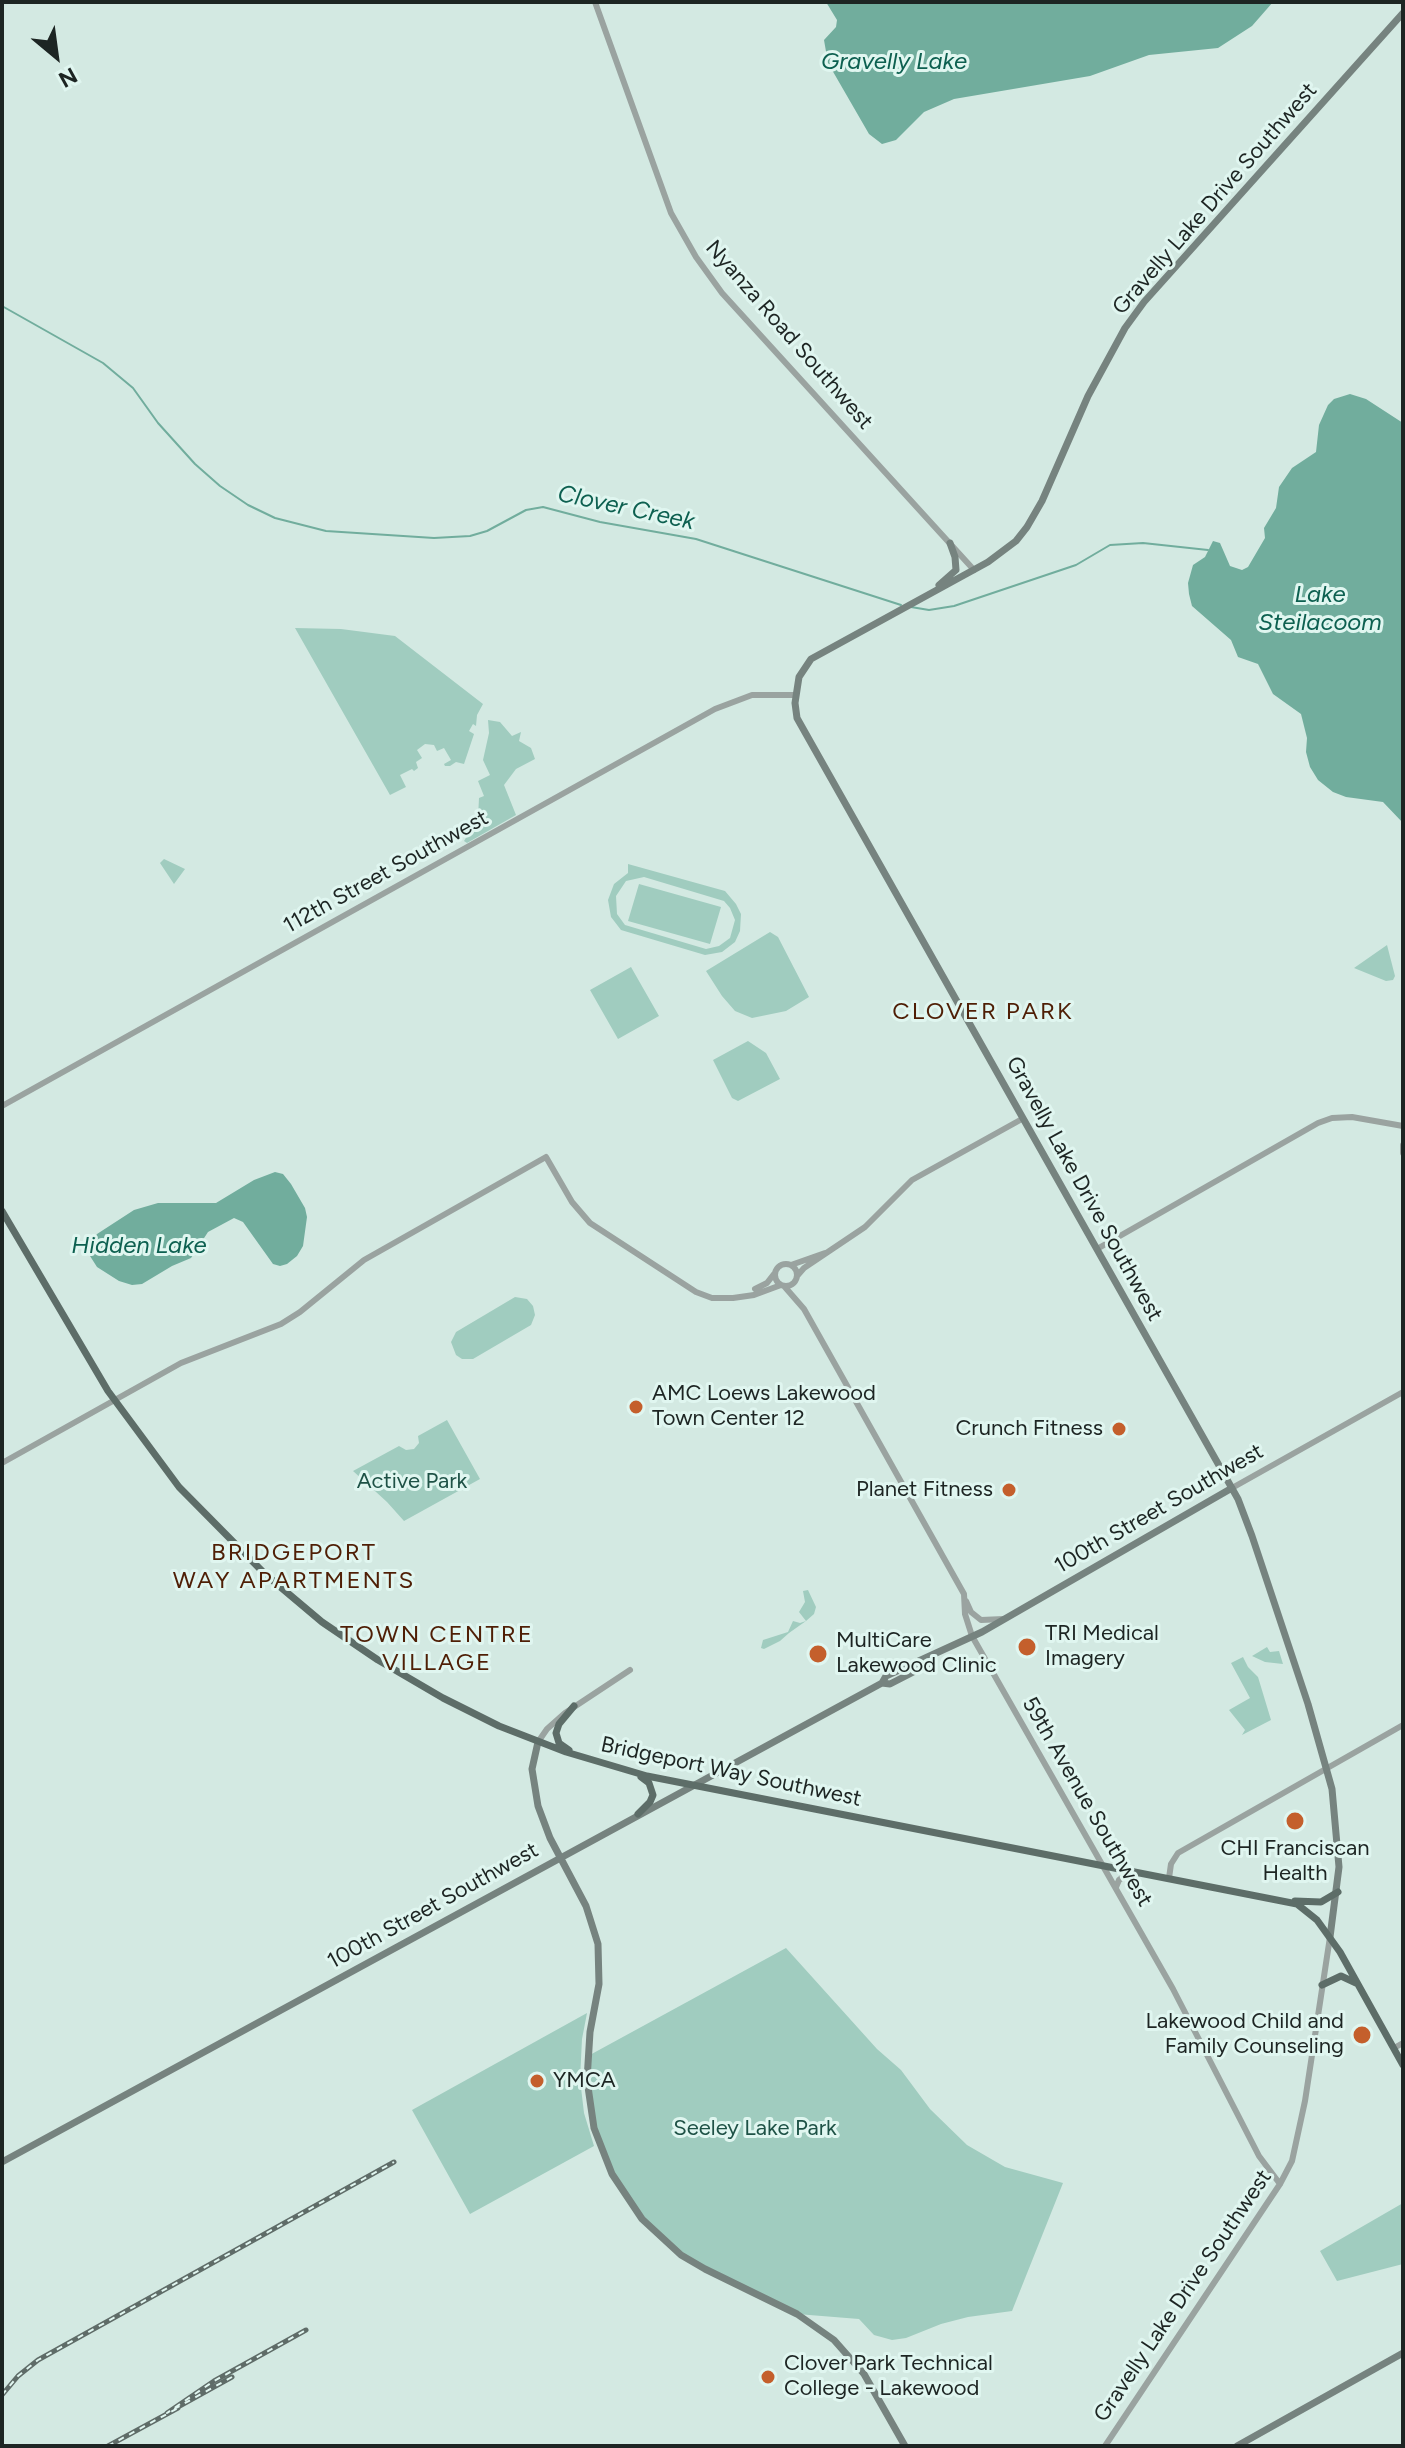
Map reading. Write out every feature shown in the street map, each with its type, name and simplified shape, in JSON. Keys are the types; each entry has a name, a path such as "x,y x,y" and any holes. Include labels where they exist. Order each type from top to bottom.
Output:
{"main road":[{"name":"Gravelly Lake Drive Southwest","path":"1330,1937 1338,1892 1336,1814 1327,1769 1259,1555 1232,1488 800,724 795,695 799,677 811,659 974,570 1011,545 1027,527 1111,351 1143,304 1403,13"},
{"path":"925,597 956,570 950,543"},
{"name":"Bridgeport Way Southwest","path":"2,1211 114,1400 158,1461 206,1517 255,1566 315,1617 361,1650 443,1698 538,1742 629,1771 690,1786 1285,1900 1311,1914 1330,1937 1403,2065"},
{"name":"100th Street Southwest","path":"2,2162 690,1786 882,1683 890,1684 927,1665 932,1657 1232,1488"},
{"path":"574,1706 559,1724 556,1736 559,1743 578,1756"},
{"path":"538,1742 532,1764 542,1821 586,1906 598,1944 599,1984 590,2032 587,2080 594,2128 607,2163 642,2219 681,2255 807,2320 834,2340 866,2378 905,2446"},
{"path":"629,1771 646,1780 653,1791 650,1802 638,1814"},
{"path":"1285,1900 1314,1903 1338,1892"},
{"path":"1322,1985 1341,1976 1358,1984"},
{"path":"1237,2446 1403,2353"}],"street":[{"name":"Nyanza Road Southwest","path":"595,2 671,213 696,257 722,293 974,570"},
{"name":"112th Street Southwest","path":"2,1106 715,709 752,695 795,695"},
{"path":"1097,1249 1318,1123 1348,1117 1403,1126"},
{"path":"2,1463 181,1363 281,1324 315,1301 364,1260 546,1157 576,1208 597,1228 696,1292 712,1298 742,1297 796,1278 865,1227 912,1180 1022,1119"},
{"path":"1403,1145 1403,1153"},
{"path":"742,1297 767,1283 781,1265 791,1265 828,1252"},
{"path":"791,1265 796,1278"},
{"path":"775,1273 776,1280 782,1285"},
{"name":"59th Avenue Southwest","path":"796,1278 804,1309"},
{"name":"59th Avenue Southwest","path":"782,1285 804,1309 964,1594 965,1614 972,1636 1173,1989 1252,2142 1280,2184"},
{"name":"100th Street Southwest","path":"1232,1488 1403,1392"},
{"path":"964,1594 971,1612 978,1618 1004,1619"},
{"path":"538,1742 547,1729 574,1706 630,1670"},
{"path":"1169,1878 1171,1864 1178,1853 1403,1725"},
{"path":"1116,1887 1119,1880 1131,1871"},
{"name":"Gravelly Lake Drive Southwest","path":"1105,2446 1280,2184 1298,2143 1330,1937"},
{"path":"1394,2048 1403,2043"}],"green space":[{"path":"295,628 341,629 395,636 483,704 476,726 473,724 469,731 474,734 464,764 456,762 445,766 451,760 444,748 437,751 434,745 425,744 417,750 422,758 416,762 418,768 400,775 406,787 390,795"},
{"path":"488,720 500,722 512,736 521,732 519,741 531,748 535,759 516,769 504,785 516,815 467,843 464,841 478,818 479,798 484,796 478,781 490,775 483,760 489,733"},
{"path":"164,859 185,869 174,884 160,863"},
{"path":"628,864 725,891 741,914 740,931 735,942 722,952 705,955 621,930 611,917 608,900 614,884 628,873","holes":["644,877 724,901 735,920 730,938 719,946 706,949 625,925 617,914 616,896 626,881"]},
{"path":"639,884 721,907 710,944 628,921"},
{"path":"770,932 778,937 809,997 786,1011 752,1018 735,1011 706,971"},
{"path":"1387,945 1395,976 1393,980 1386,981 1354,968"},
{"path":"631,967 659,1016 618,1039 590,990"},
{"path":"748,1041 766,1053 780,1079 738,1101 732,1098 713,1060"},
{"path":"515,1297 527,1299 533,1306 535,1315 531,1325 473,1359 462,1359 456,1355 451,1342 456,1332"},
{"name":"Active Park","path":"447,1420 480,1479 404,1521 353,1471 399,1446 406,1450 414,1449 419,1443 418,1436"},
{"path":"808,1590 816,1607 814,1614 806,1621 799,1612 805,1602 803,1591"},
{"path":"793,1621 806,1621 780,1641 761,1648 763,1640 788,1632"},
{"path":"1267,1647 1270,1652 1279,1651 1283,1664 1265,1662 1252,1656"},
{"path":"1243,1657 1258,1677 1271,1720 1242,1735 1245,1730 1229,1710 1250,1698 1231,1663"},
{"name":"Seeley Lake Park","path":"786,1948 877,2049 901,2070 930,2109 967,2145 1005,2167 1063,2183 1012,2311 968,2317 892,2340 874,2335 859,2319 797,2314 705,2269 659,2236 619,2186 594,2128 588,2056"},
{"path":"587,2013 580,2079 584,2113 594,2146 470,2214 412,2110"},
{"path":"1403,2203 1403,2264 1337,2281 1320,2251"}],"water":[{"name":"Gravelly Lake","path":"826,2 1273,2 1252,26 1218,48 1149,55 1090,76 954,99 924,112 896,140 882,144 869,134 828,63 824,40 836,27 837,20"},
{"name":"Lake Steilacoom","path":"1350,394 1366,399 1403,423 1403,823 1383,802 1346,797 1333,792 1318,780 1306,752 1307,738 1301,714 1273,694 1258,664 1238,657 1231,640 1192,606 1189,594 1188,583 1193,565 1205,557 1213,541 1220,543 1230,566 1242,570 1248,567 1265,538 1264,528 1276,508 1279,487 1292,468 1316,452 1319,425 1328,405 1334,399"},
{"name":"Hidden Lake","path":"275,1172 283,1174 291,1184 307,1217 303,1246 287,1264 273,1264 243,1222 234,1218 208,1232 191,1258 142,1284 119,1281 97,1267 90,1256 89,1246 97,1234 134,1210 158,1203 216,1203 254,1180"}],"waterway":[{"name":"Clover Creek","path":"2,306 103,363 133,388 158,423 195,464 248,505 275,518 326,531 434,538 470,536 487,531 526,510 543,507 600,522 696,539 901,605"},
{"name":"Clover Creek","path":"911,607 929,610 954,606 1076,565 1110,545 1143,543 1208,550"}],"railway":[{"path":"2,2395 18,2376 38,2360 394,2162"},
{"path":"232,2377 167,2413 214,2381 306,2330"},
{"path":"108,2446 178,2408"}],"place":[{"name":"AMC Loews Lakewood Town Center 12","path":"636,1407"},
{"name":"Crunch Fitness","path":"1119,1429"},
{"name":"Planet Fitness","path":"1009,1490"},
{"name":"TRI Medical Imagery","path":"1027,1647"},
{"name":"MultiCare Lakewood Clinic","path":"818,1654"},
{"name":"CHI Franciscan Health","path":"1295,1821"},
{"name":"Lakewood Child and Family Counseling","path":"1362,2035"},
{"name":"YMCA","path":"537,2081"},
{"name":"Clover Park Technical College - Lakewood","path":"768,2377"}],"district":[{"name":"CLOVER PARK","path":"983,1012"},
{"name":"BRIDGEPORT WAY APARTMENTS","path":"294,1567"},
{"name":"TOWN CENTRE VILLAGE","path":"437,1649"}]}
